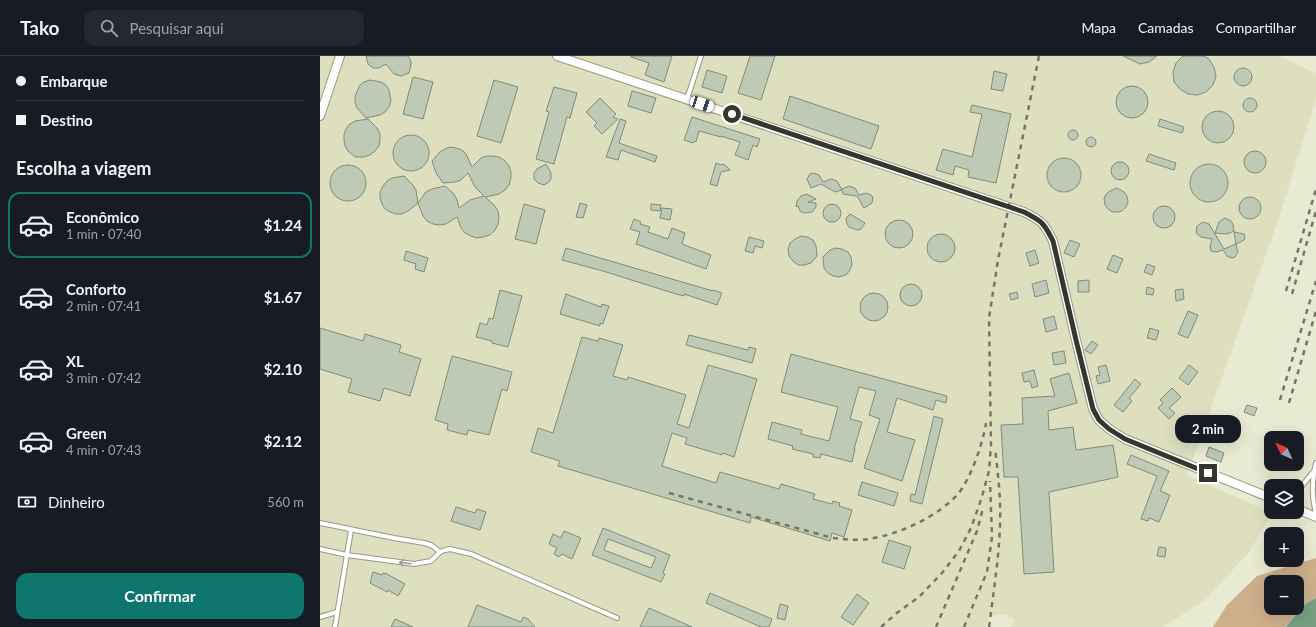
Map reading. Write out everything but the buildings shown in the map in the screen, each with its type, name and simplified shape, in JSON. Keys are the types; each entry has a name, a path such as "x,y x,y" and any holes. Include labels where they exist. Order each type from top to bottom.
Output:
{"street":[{"path":"320,116 340,56"},
{"path":"556,56 1024,212 1039,220 1047,228 1053,241 1091,402 1099,420 1109,429 1125,439 1264,495"},
{"path":"1304,512 1316,517"}],"lane":[{"path":"687,99 701,56"},
{"path":"1316,463 1312,490 1313,504 1316,513"},
{"path":"1304,483 1314,470"},
{"path":"320,523 351,530 424,542 440,552"},
{"path":"335,627 351,530"},
{"path":"320,549 347,555 414,564 431,561 440,552 450,550 471,554 617,618"},
{"path":"320,617 337,612"}],"shaded area":[{"path":"320,56 1279,56 1316,73 1316,99 1278,221 1187,475 1264,509 1264,519 1268,519 1249,552 1205,600 1163,627 1011,627 1015,619 1004,614 989,617 985,627 320,627"},
{"path":"1316,558 1316,598 1304,605 1304,575 1264,575 1264,615 1296,615 1286,627 1213,627 1227,605 1257,576 1286,567 1304,567 1304,562"},
{"path":"1316,598 1316,627 1286,627 1296,615 1304,615 1305,604"}],"railway":[{"path":"881,627 898,612 919,597 942,573 959,551 971,528 981,500 989,471 991,445 989,318 998,260 1039,56"},
{"path":"1286,291 1316,189"},
{"path":"1292,294 1316,211"},
{"path":"1280,400 1316,281"},
{"path":"1289,403 1316,311"},
{"path":"669,493 833,538 860,540 881,537 905,529 929,517 940,510 958,494 976,460 986,423"},
{"path":"989,627 1000,525 1000,496 995,448"},
{"path":"964,627 987,572 992,537 990,481"},
{"path":"936,627 977,531 983,508"}],"route":[{"path":"732,114 1024,212 1039,220 1047,228 1053,241 1093,409 1099,420 1109,429 1125,439 1208,473"}]}
